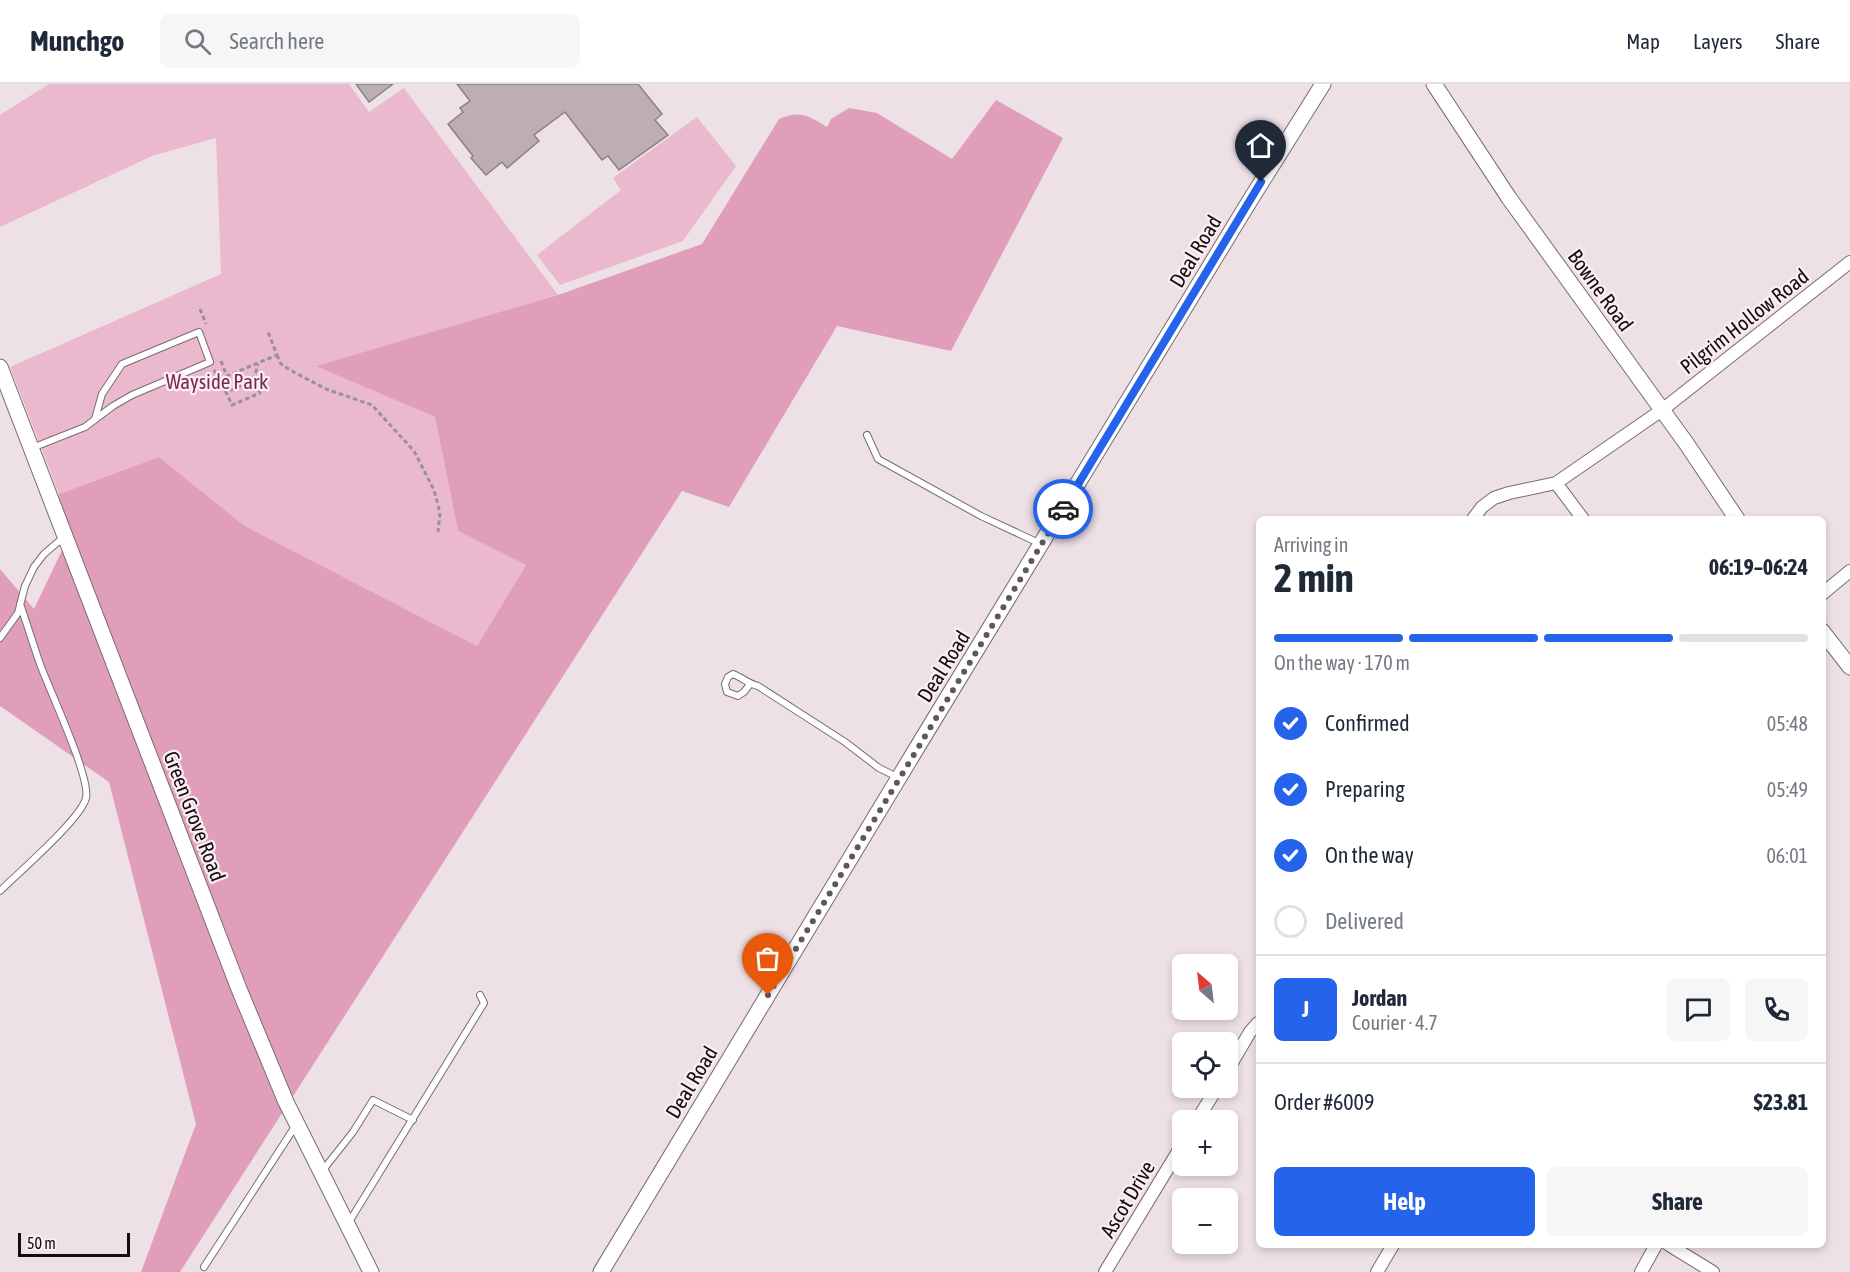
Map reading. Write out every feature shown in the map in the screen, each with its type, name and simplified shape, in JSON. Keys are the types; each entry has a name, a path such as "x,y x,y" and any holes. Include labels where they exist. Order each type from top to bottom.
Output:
{"street":[{"name":"Deal Road","path":"602,1272 1041,544 1323,84"},
{"name":"Bowne Road","path":"1434,84 1509,198 1662,410 1735,516"},
{"name":"Pilgrim Hollow Road","path":"1556,483 1662,410 1850,262"},
{"name":"Green Grove Road","path":"0,367 239,989 297,1125 371,1272"},
{"path":"1475,516 1482,507 1494,498 1556,483 1581,516"},
{"path":"1826,591 1850,571"},
{"path":"1826,636 1850,667"},
{"path":"1238,1052 1256,1025"},
{"name":"Ascot Drive","path":"1105,1272 1172,1161"},
{"path":"1377,1272 1391,1248"},
{"path":"1641,1272 1654,1248"},
{"path":"1674,1248 1713,1272"}],"lane":[{"path":"31,449 85,426 132,395 210,362 199,332 122,364 102,394 95,419"},
{"path":"867,435 878,459 971,511 1041,544"},
{"path":"0,638 18,613 25,586 34,567 44,554 65,536"},
{"path":"0,891 69,824 86,798 87,786 40,665 20,604"},
{"path":"750,684 758,686 797,710 879,768 900,778"},
{"path":"347,1225 484,1003 480,995"},
{"path":"321,1173 353,1132 373,1100 413,1120"},
{"path":"204,1267 297,1125"}],"path":[{"path":"200,309 208,328"},
{"path":"268,332 281,364 326,389 372,405 414,451 434,490 440,513 438,532"},
{"path":"219,357 227,376 277,355"},
{"path":"219,381 232,405 260,393 255,380 258,363"},
{"path":"226,392 255,380"}],"green space":[{"name":"Wayside Park","path":"49,84 349,84 369,112 404,88 558,295 317,366 435,417 458,531 526,565 477,646 245,526 159,457 59,494 10,367 221,274 216,138 152,156 0,227 0,115"},
{"path":"697,117 736,166 683,241 560,285 537,255 621,190 613,178"}],"shaded area":[{"path":"996,100 1063,138 951,351 837,326 729,507 682,491 180,1272 141,1272 196,1124 109,782 0,706 0,569 34,609 65,544 59,494 159,457 245,526 477,646 526,565 458,531 435,417 316,366 558,295 702,244 779,119 798,114 804,115 827,127 831,119 849,108 877,113 952,159"}],"building":[{"path":"356,84 393,84 369,102"},
{"path":"457,84 638,84 662,114 655,120 668,135 619,170 608,156 602,160 565,112 534,135 539,141 507,168 502,162 486,175 471,158 473,156 448,124 463,112 460,108 470,101"}],"way so far":[{"path":"768,995 1063,509"}],"route":[{"path":"1063,509 1261,182"}]}
